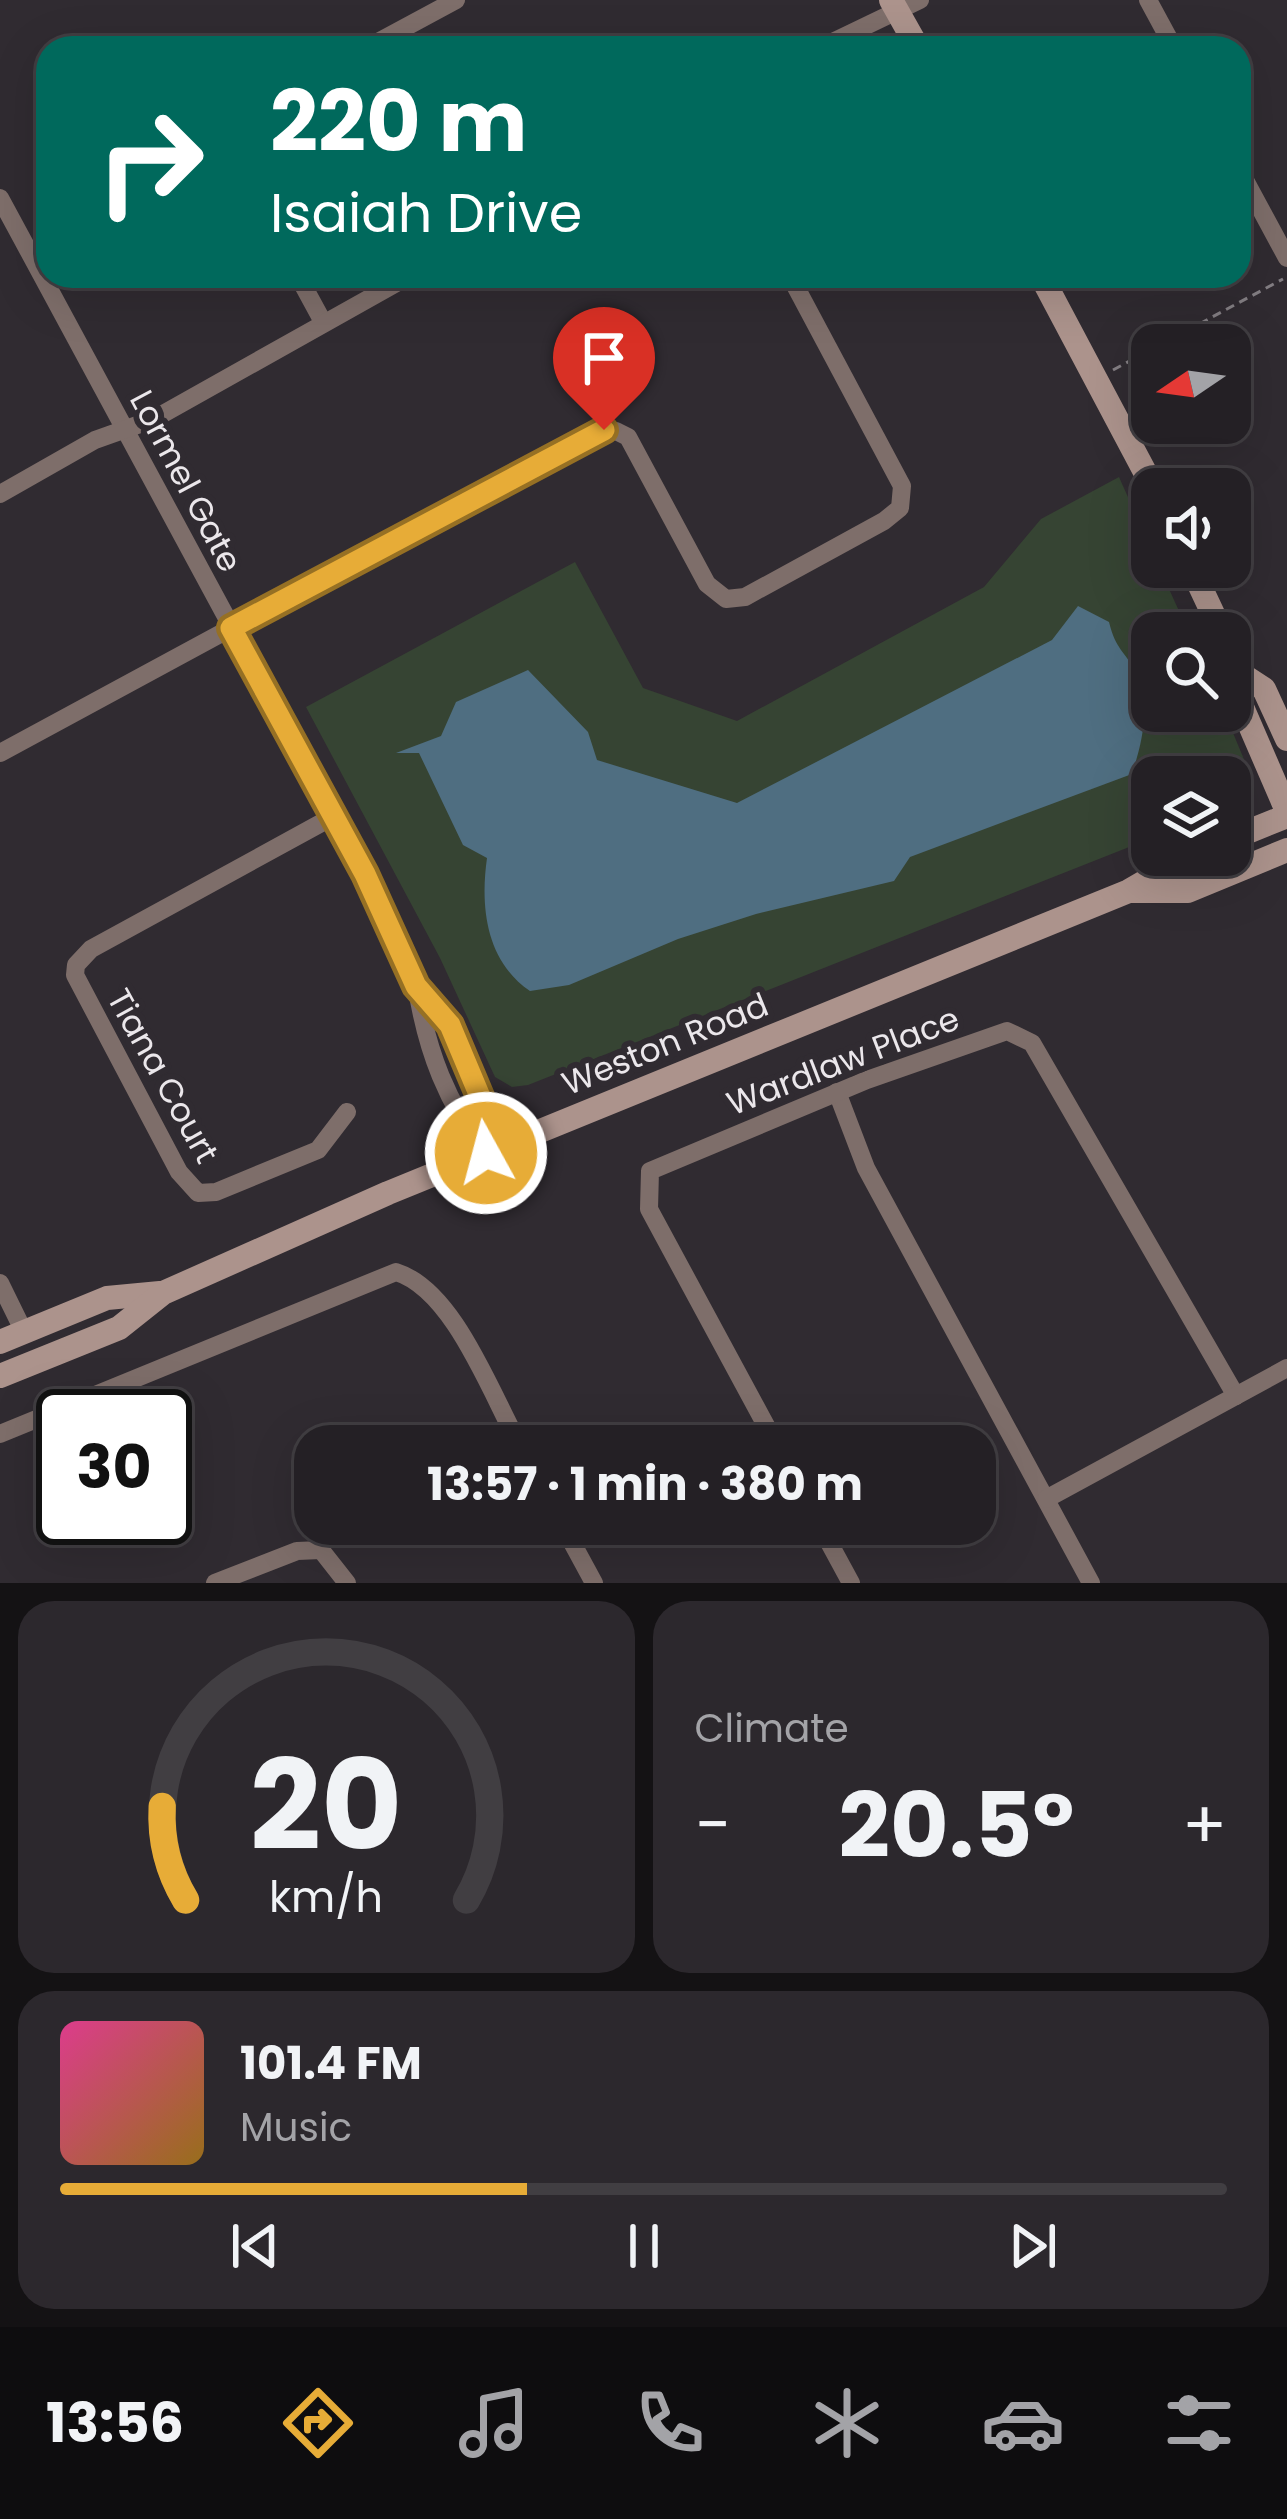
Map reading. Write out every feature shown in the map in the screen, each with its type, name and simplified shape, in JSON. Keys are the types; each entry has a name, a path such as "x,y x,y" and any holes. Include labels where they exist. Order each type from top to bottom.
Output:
{"main road":[{"path":"903,4 914,36"},
{"path":"1047,288 1143,468"},
{"path":"1251,676 1264,689 1287,739"},
{"path":"1251,728 1287,813 1251,829"},
{"name":"Weston Road","path":"1129,891 1188,891 1287,850"},
{"name":"Weston Road","path":"0,1376 119,1328 163,1293 486,1153 1129,891 1155,876"},
{"name":"Weston Road","path":"0,1342 107,1298 163,1293"}],"street":[{"path":"389,36 456,0"},
{"path":"1148,0 1168,36"},
{"path":"843,36 903,4"},
{"path":"1251,191 1287,258"},
{"name":"Lormel Gate","path":"0,197 36,264"},
{"name":"Lormel Gate","path":"49,288 334,817 416,986 450,1025 484,1106 486,1153"},
{"path":"305,288 323,322"},
{"path":"0,494 95,440 189,401 387,288"},
{"path":"0,753 604,430 628,437 706,584 726,599 745,597 884,521 900,508 902,486 796,288"},
{"name":"Tiana Court","path":"334,817 91,949 76,965 75,975 178,1172 197,1192 217,1192 318,1150 346,1112"},
{"name":"Lormel Gate","path":"416,986 425,1039 448,1097 486,1153"},
{"name":"Wardlaw Place","path":"766,1425 649,1208 650,1171 837,1092 1007,1031 1032,1042 1236,1396"},
{"path":"837,1092 866,1168 1091,1583"},
{"path":"0,1434 396,1272 416,1278 438,1297 508,1425"},
{"path":"0,1283 24,1332"},
{"path":"1046,1499 1287,1368"},
{"path":"573,1545 594,1583"},
{"path":"830,1545 851,1583"},
{"path":"214,1583 297,1551 321,1550 347,1583"}],"path":[{"path":"1199,324 1283,279"},
{"path":"1112,371 1131,361"}],"green space":[{"path":"1119,477 1131,504 1131,588 1169,588 1179,612 1131,612 1131,732 1233,732 1243,756 1131,756 1131,846 528,1085 512,1087 495,1077 440,958 306,707 575,562 643,688 737,721 984,587 1041,519"}],"water":[{"path":"1078,606 1109,622 1131,665 1131,732 1142,732 1137,756 1131,756 1131,774 910,857 894,881 756,914 678,939 569,985 530,991 515,979 489,932 487,858 463,845 419,753 396,753 441,736 456,702 528,670 588,732 597,760 737,803 1052,640"}],"route":[{"path":"486,1153 484,1106 450,1025 416,986 365,874 231,628 604,430"}]}
